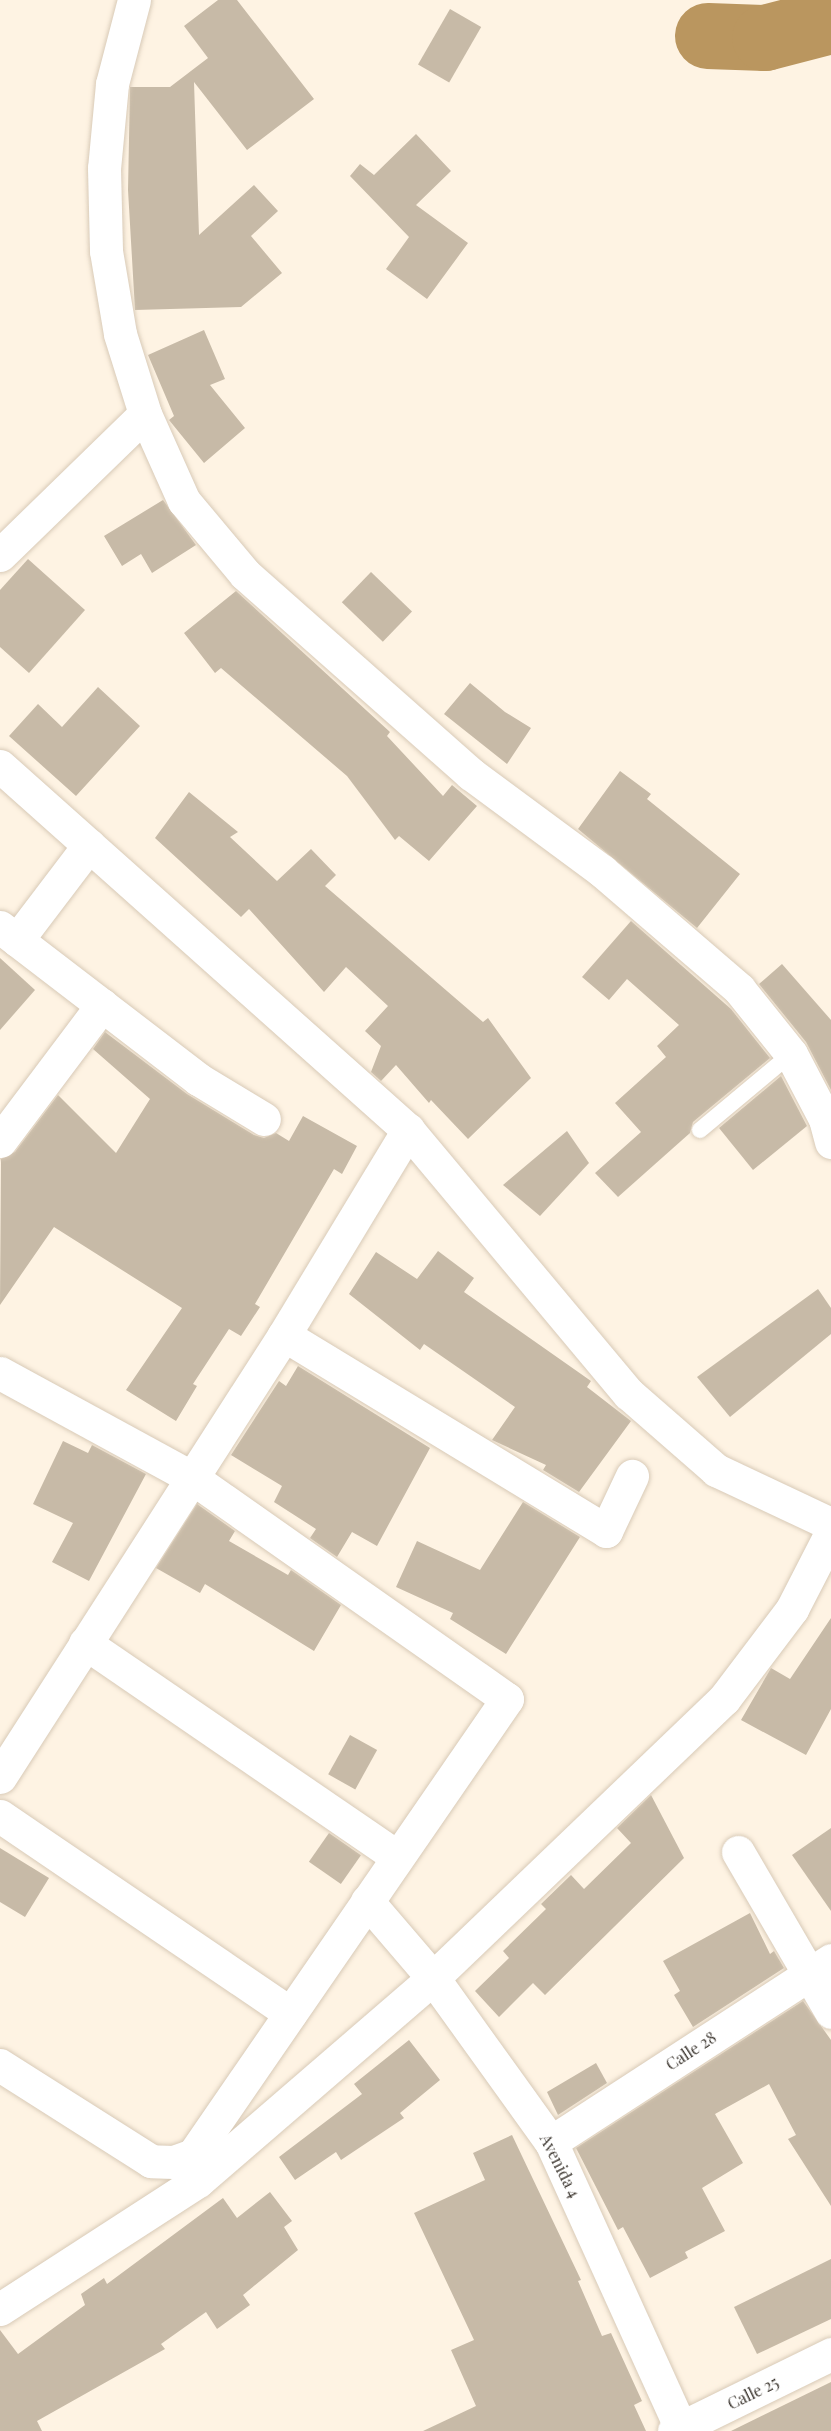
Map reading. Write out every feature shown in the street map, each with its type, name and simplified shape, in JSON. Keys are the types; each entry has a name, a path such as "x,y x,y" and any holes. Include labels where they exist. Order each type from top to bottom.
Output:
{"street":[{"path":"134,0 112,84 104,192 106,252 120,334 145,414 184,501 245,574 471,774 602,871 739,989 791,1054 825,1119 831,1142"},
{"path":"0,555 145,414"},
{"path":"0,766 408,1130 629,1394 717,1470 831,1524"},
{"path":"89,845 8,933 198,1079 264,1119"},
{"path":"0,1141 102,1005"},
{"path":"0,1777 191,1477 285,1335 408,1130"},
{"path":"285,1335 606,1531 632,1476"},
{"path":"0,2065 150,2161 174,2162 193,2155 507,1699 191,1477 3,1381"},
{"path":"0,2309 198,2181 433,1977 724,1699 792,1609 831,1533"},
{"path":"86,1643 397,1857"},
{"path":"0,1816 290,2013"},
{"path":"738,1852 821,1967 831,2012"},
{"name":"Avenida 4","path":"367,1901 433,1977 551,2142 679,2430"},
{"name":"Calle 28","path":"551,2142 821,1967"},
{"name":"Calle 25","path":"679,2430 831,2354"}],"lane":[{"path":"700,1130 791,1054"}],"building":[{"path":"218,0 237,0 314,99 247,150 194,82 199,235 254,185 278,211 251,236 282,273 241,307 135,310 128,190 130,87 170,87 208,58 184,26"},
{"path":"450,9 481,27 449,82 418,64"},
{"path":"416,134 451,171 416,205 468,243 427,299 386,269 409,237 350,176 360,164 374,175"},
{"path":"204,330 225,379 210,385 245,428 204,463 169,420 174,416 148,355"},
{"path":"163,500 196,545 152,573 141,554 122,566 104,536"},
{"path":"28,559 85,610 29,673 0,647 0,590"},
{"path":"371,572 412,612 383,642 342,602"},
{"path":"236,591 390,732 387,736 443,796 452,785 477,806 429,861 399,836 395,840 347,776 221,668 215,673 184,633"},
{"path":"470,683 505,712 531,728 507,764 444,714"},
{"path":"98,687 140,726 76,796 9,736 38,704 62,727"},
{"path":"620,771 651,794 647,799 740,874 697,928 578,829"},
{"path":"189,792 238,832 230,837 277,881 311,849 336,875 325,886 483,1022 488,1018 531,1078 468,1139 431,1100 429,1103 396,1065 381,1081 371,1072 381,1046 365,1031 388,1006 346,967 324,992 249,909 241,917 155,838"},
{"path":"631,921 731,1009 770,1058 693,1122 690,1133 618,1197 595,1173 641,1132 615,1103 666,1057 657,1046 679,1025 627,979 609,1000 582,977"},
{"path":"0,958 35,990 0,1030"},
{"path":"782,964 831,1020 831,1090 806,1042 759,984"},
{"path":"105,1032 187,1094 254,1135 264,1138 276,1133 289,1141 303,1116 357,1146 342,1174 334,1169 255,1304 260,1307 241,1336 229,1329 193,1384 197,1386 176,1421 126,1390 182,1308 54,1227 0,1305 1,1159 15,1152 58,1095 116,1153 150,1099 93,1049"},
{"path":"781,1076 807,1126 753,1170 719,1128"},
{"path":"567,1131 589,1163 540,1216 503,1185"},
{"path":"438,1251 474,1278 464,1292 591,1381 587,1387 631,1421 579,1492 543,1470 546,1465 492,1440 515,1407 424,1344 420,1350 349,1294 376,1252 417,1279"},
{"path":"818,1289 831,1308 831,1334 730,1417 697,1377"},
{"path":"298,1366 430,1448 377,1546 352,1532 337,1557 310,1538 316,1529 274,1502 282,1486 231,1455 279,1381 286,1386"},
{"path":"63,1441 88,1453 92,1445 146,1474 89,1581 52,1562 73,1523 33,1504"},
{"path":"523,1502 580,1537 506,1654 450,1619 453,1613 396,1587 417,1541 480,1570"},
{"path":"197,1504 235,1531 229,1541 288,1575 291,1570 341,1605 314,1651 205,1584 200,1593 156,1568"},
{"path":"831,1618 831,1709 806,1755 741,1720 771,1668 790,1679"},
{"path":"350,1735 377,1750 355,1789 328,1774"},
{"path":"651,1795 684,1858 545,1995 533,1983 499,2017 475,1991 509,1958 503,1951 546,1909 541,1904 571,1875 584,1889 631,1843 617,1828"},
{"path":"831,1828 831,1911 792,1855"},
{"path":"329,1833 361,1855 341,1884 309,1862"},
{"path":"0,1848 49,1878 25,1917 0,1902"},
{"path":"750,1913 770,1954 774,1951 784,1968 693,2027 674,1995 680,1991 663,1961"},
{"path":"803,2001 831,2040 831,2206 788,2139 796,2135 769,2084 715,2114 743,2163 702,2188 725,2231 685,2252 688,2258 650,2278 623,2227 618,2230 576,2148"},
{"path":"409,2040 440,2080 400,2113 404,2118 341,2160 336,2152 295,2180 279,2157 362,2094 354,2084"},
{"path":"596,2063 607,2083 558,2115 547,2092"},
{"path":"512,2135 581,2280 578,2281 602,2336 611,2333 642,2401 634,2405 646,2431 423,2431 476,2406 451,2350 474,2340 414,2213 485,2180 473,2153"},
{"path":"270,2192 292,2221 284,2227 298,2250 243,2295 250,2305 217,2329 206,2312 161,2344 165,2349 37,2421 42,2431 0,2431 0,2330 18,2354 85,2305 81,2294 104,2278 107,2284 223,2198 237,2218"},
{"path":"831,2259 831,2319 757,2354 734,2307"},
{"path":"831,2382 831,2431 731,2431"}],"waterway":[{"path":"708,36 765,38 831,21"}]}
